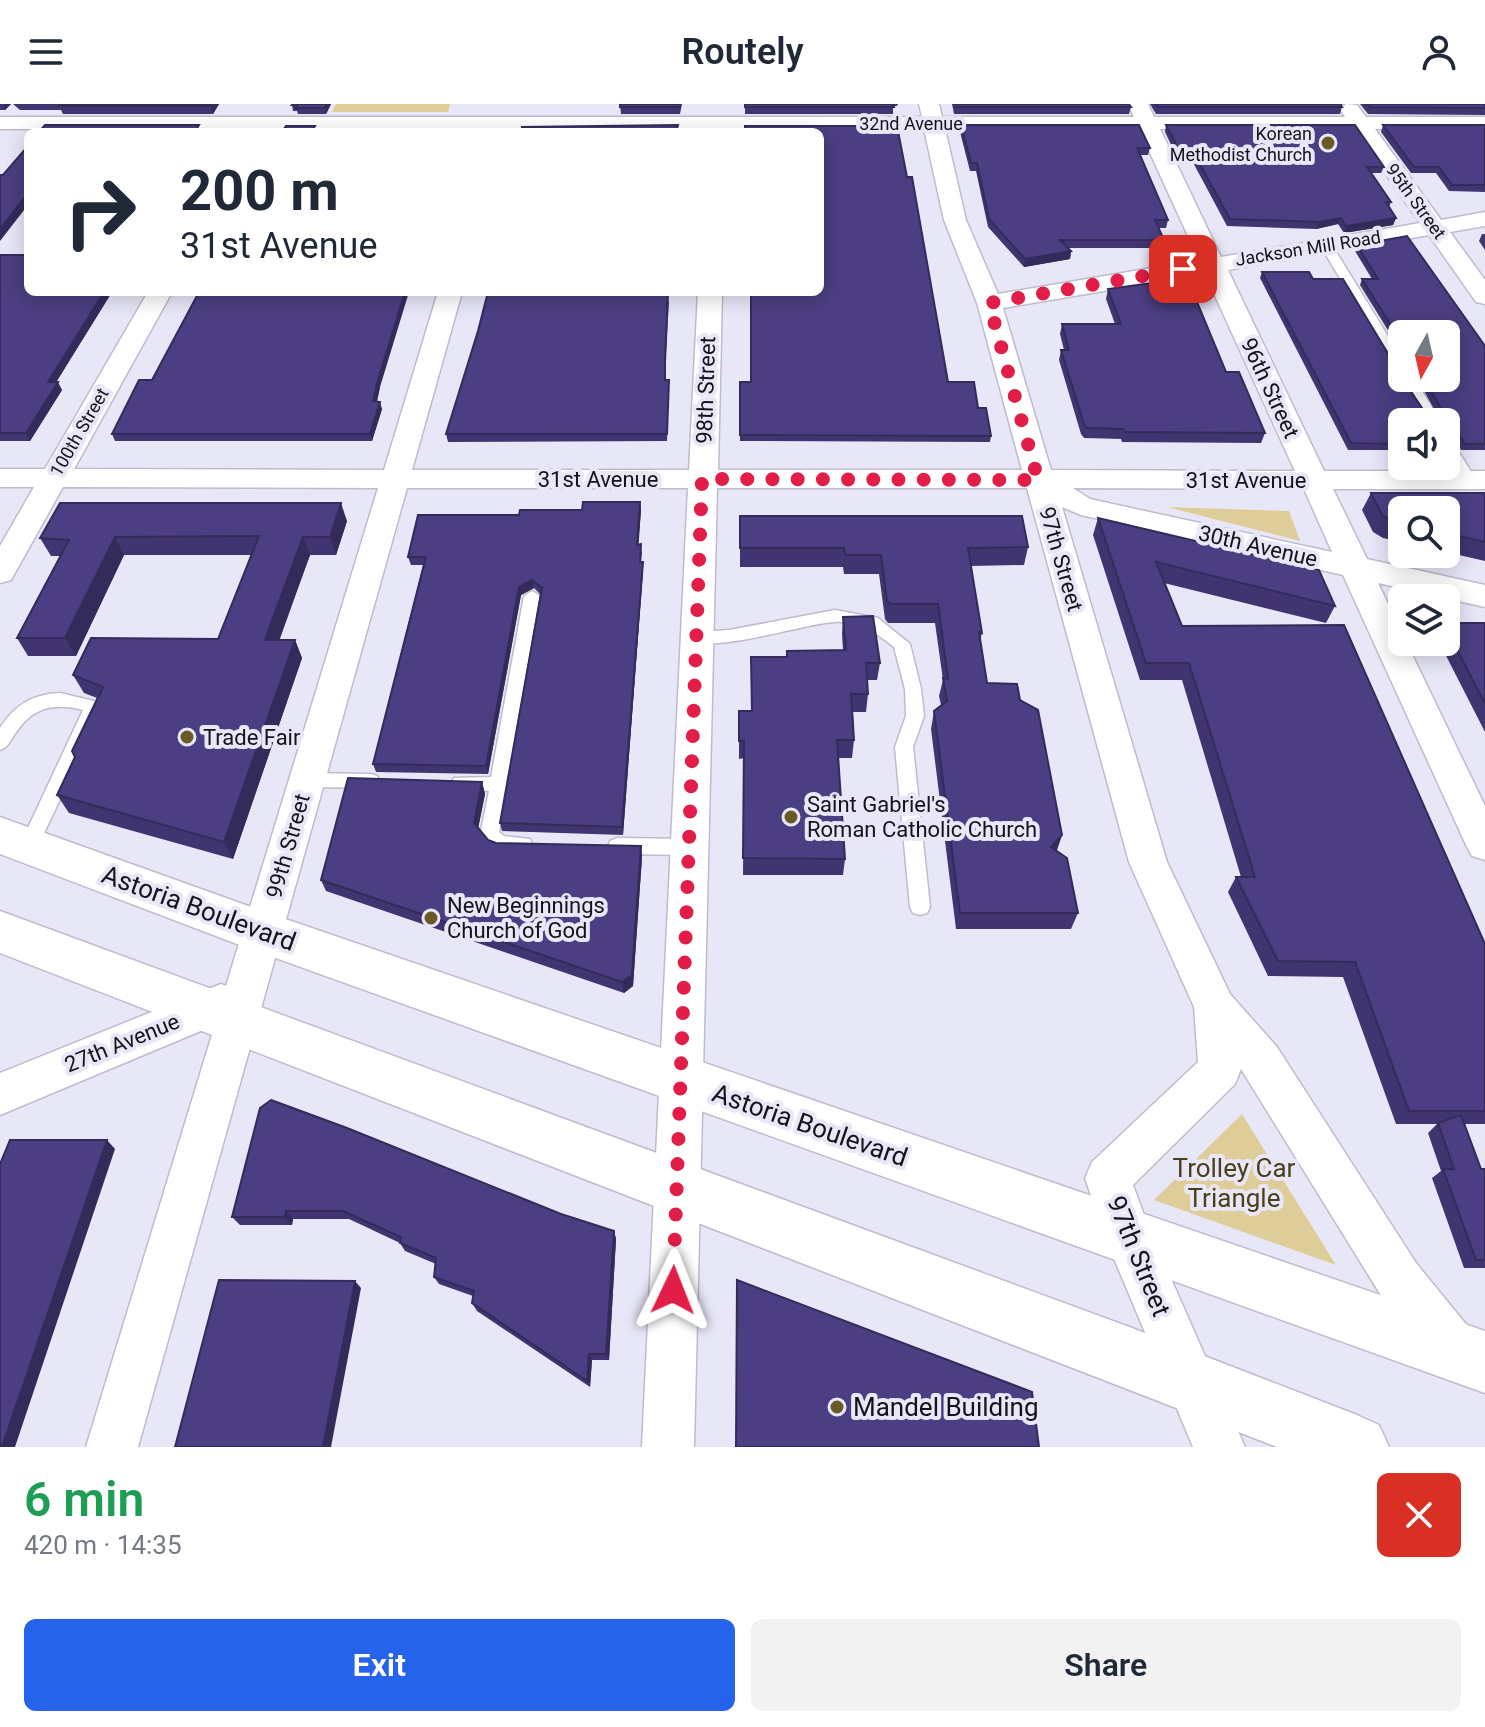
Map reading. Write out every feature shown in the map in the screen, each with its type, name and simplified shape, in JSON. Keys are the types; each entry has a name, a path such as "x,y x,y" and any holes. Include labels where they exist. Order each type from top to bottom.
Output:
{"main road":[{"name":"Astoria Boulevard","path":"14,840 681,1081 1470,1356"},
{"path":"0,932 228,1008 677,1190 1357,1447"}],"street":[{"path":"0,140 8,123 31,104"},
{"path":"255,127 268,104"},
{"name":"95th Street","path":"1346,104 1485,297"},
{"name":"32nd Avenue","path":"8,123 255,127 932,114 1142,114 1361,124 1485,123"},
{"name":"97th Street","path":"932,114 955,220 989,303 1148,862 1215,1007 1262,1061 1399,1280 1470,1356"},
{"name":"96th Street","path":"1142,114 1485,845"},
{"name":"Jackson Mill Road","path":"989,303 1485,219"},
{"name":"100th Street","path":"0,573 158,296"},
{"name":"99th Street","path":"112,1447 228,1008 262,932 449,296"},
{"name":"98th Street","path":"668,1447 710,296"},
{"name":"31st Avenue","path":"0,478 1477,480"},
{"name":"30th Avenue","path":"1038,480 1081,506 1485,596"},
{"name":"97th Street","path":"1215,1007 1220,1070 1108,1178 1129,1237 1219,1447"},
{"name":"27th Avenue","path":"0,1094 228,1008"}],"lane":[{"path":"1326,245 1388,347"},
{"path":"1460,459 1477,480"},
{"path":"532,596 489,835 500,844 546,845"},
{"path":"698,638 729,636 835,616 872,622 902,644 915,716 904,747 920,907"},
{"path":"0,743 15,716 38,701 92,706 91,715 14,840"},
{"path":"307,780 391,782"},
{"path":"437,782 499,784"},
{"path":"591,845 690,847"}],"green space":[{"path":"336,104 450,104 448,112 332,112"},
{"path":"1167,507 1289,511 1300,541"},
{"name":"Trolley Car Triangle","path":"1242,1114 1336,1265 1154,1200"}],"building":[{"path":"61,104 211,104 59,106"},
{"path":"293,104 327,104 324,108 296,108 298,105"},
{"path":"620,104 680,104 680,107 620,107"},
{"path":"745,104 893,104 894,107 745,107"},
{"path":"954,104 1129,104 1131,107 955,107"},
{"path":"1155,104 1340,104 1342,107 1158,107"},
{"path":"1367,104 1485,104 1485,108 1370,107"},
{"path":"45,125 199,125 197,128 42,128"},
{"path":"678,125 677,128 522,127"},
{"path":"961,125 1139,125 1150,148 1137,148 1168,220 1155,220 1164,240 1060,240 1071,251 1025,259 989,219 977,163 971,163"},
{"path":"1166,125 1355,125 1384,167 1367,167 1391,202 1386,202 1396,218 1346,226 1341,218 1319,222 1230,219 1191,148 1178,148"},
{"path":"1383,125 1485,125 1485,185 1452,185 1439,167 1414,167"},
{"path":"286,126 315,126 314,128 285,128"},
{"path":"897,126 907,177 912,177 948,382 974,382 978,408 986,408 991,436 740,435 740,382 751,382 751,296 824,296 824,128 745,128"},
{"path":"24,151 24,198 0,229 0,175"},
{"path":"1407,236 1485,346 1485,444 1465,444 1460,436 1460,408 1440,408 1432,392 1460,392 1460,320 1388,321 1362,279 1378,279 1357,245"},
{"path":"0,255 24,255 24,296 102,296 48,382 58,382 26,433 0,433"},
{"path":"1262,272 1309,272 1313,279 1343,279 1388,353 1388,392 1411,392 1422,408 1388,408 1388,444 1351,443"},
{"path":"1187,278 1226,372 1239,372 1265,433 1125,432 1123,429 1087,428 1061,350 1069,350 1062,324 1121,324 1108,289"},
{"path":"197,296 404,296 378,380 373,401 380,402 370,434 112,434 139,380 152,380"},
{"path":"487,296 668,296 665,362 665,380 669,380 667,434 446,434"},
{"path":"1371,493 1485,493 1485,542 1460,536 1460,496 1388,496 1388,519 1382,515"},
{"path":"583,502 640,502 637,545 641,544 640,562 643,562 622,827 500,823 542,588 532,580 519,587 486,766 373,764 426,557 408,557 418,515 519,515 520,510 582,510"},
{"path":"60,503 341,503 330,537 303,537 265,640 295,640 224,842 57,795 75,757 72,751 103,687 73,675 91,638 218,639 259,536 115,537 65,638 17,638 69,540 40,538"},
{"path":"740,516 1022,516 1028,547 968,548 982,633 979,632 987,683 1017,684 1020,700 1038,710 1062,835 1051,847 1067,858 1078,913 960,913 934,711 947,701 943,678 948,679 938,604 891,604 887,601 881,555 845,555 844,548 740,548"},
{"path":"1098,518 1319,570 1335,606 1156,562 1182,626 1344,625 1485,944 1485,1111 1409,1111 1355,962 1278,961 1236,877 1255,877 1189,663 1146,663"},
{"path":"873,616 880,663 866,663 868,694 851,694 854,740 837,740 845,859 743,858 744,741 739,741 739,711 752,711 751,657 787,657 787,651 846,650 843,617"},
{"path":"1460,623 1485,623 1485,704 1460,655"},
{"path":"348,778 482,782 474,823 488,840 496,843 641,846 632,975 622,982 321,880"},
{"path":"271,1100 561,1214 614,1231 606,1354 589,1354 587,1381 472,1303 474,1291 434,1277 436,1258 400,1243 401,1237 343,1211 286,1211 285,1217 232,1217 260,1108"},
{"path":"1461,1115 1481,1169 1485,1169 1485,1260 1476,1260 1443,1169 1454,1169 1438,1123"},
{"path":"10,1140 107,1140 0,1447 0,1164"},
{"path":"219,1280 355,1281 323,1447 175,1447"},
{"name":"Mandel Building","path":"737,1280 1032,1392 1039,1447 736,1447"}],"place":[{"name":"Korean Methodist Church","path":"1328,143"},
{"name":"Trade Fair","path":"187,737"},
{"name":"Saint Gabriel's Roman Catholic Church","path":"791,817"},
{"name":"New Beginnings Church of God","path":"431,918"},
{"name":"Mandel Building","path":"837,1407"}],"route":[{"path":"673,1290 702,479 1038,480 989,303 1183,269"}]}
